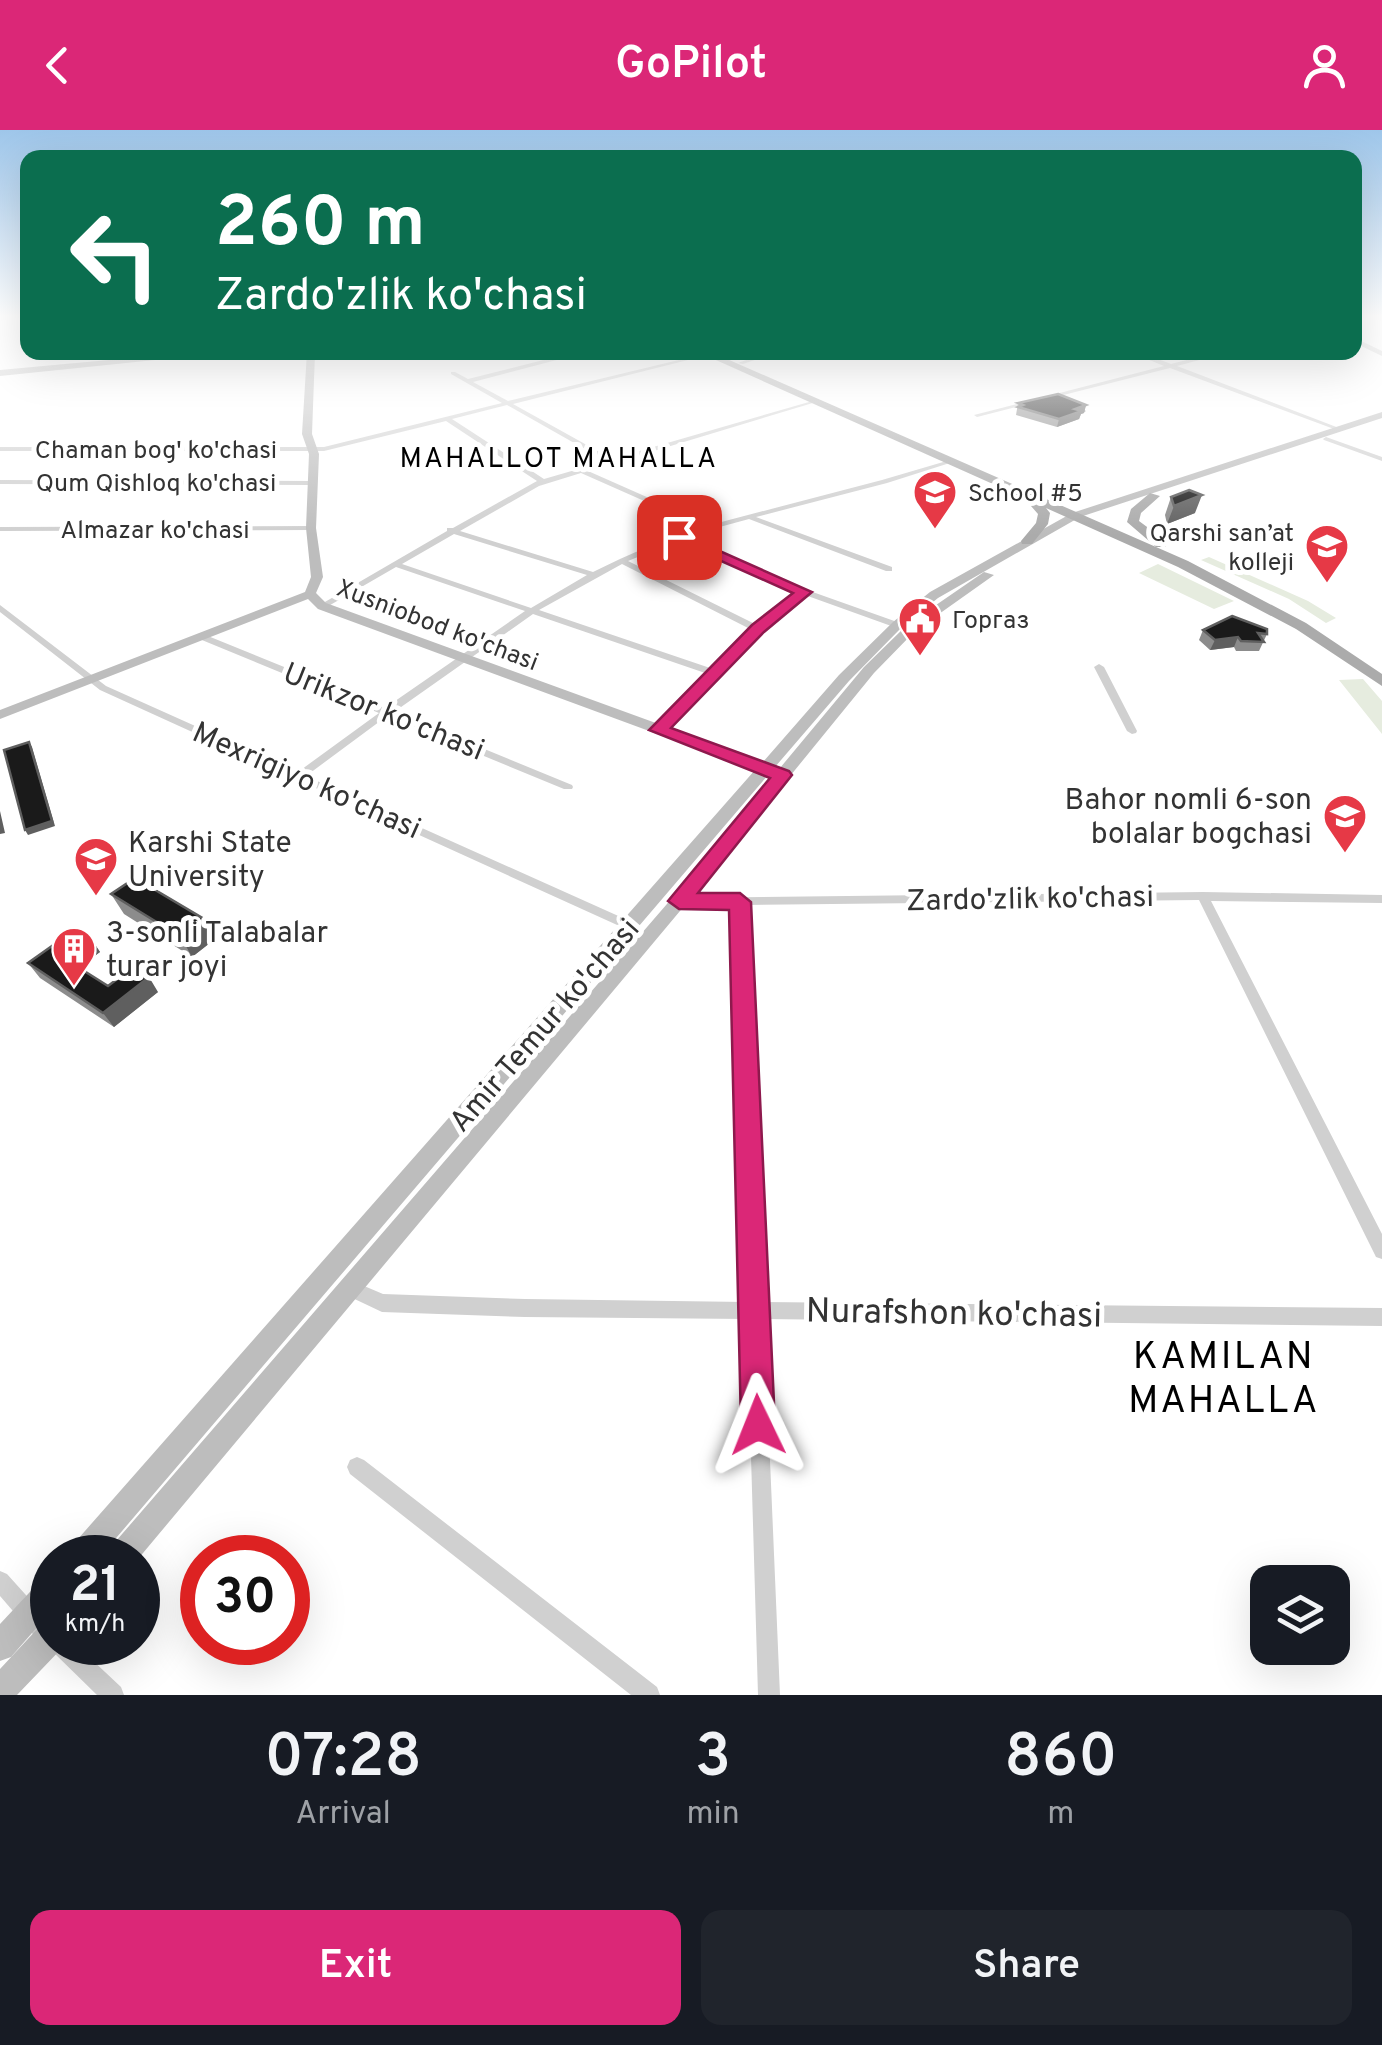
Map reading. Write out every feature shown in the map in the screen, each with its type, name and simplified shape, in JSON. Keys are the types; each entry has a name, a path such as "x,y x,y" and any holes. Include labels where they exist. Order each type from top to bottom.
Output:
{"main road":[{"name":"Xusniobod ko'chasi","path":"309,389 306,434 312,449 311,528 316,577 310,594 322,606 775,772"},
{"path":"788,389 1020,492 1172,550 1300,614 1382,666"},
{"path":"800,389 1086,516 1275,610 1332,644 1382,681"},
{"name":"Amir Temur ko'chasi","path":"140,1535 679,901 844,678 896,624 934,596 1027,541 1086,516 1382,418"},
{"name":"Amir Temur ko'chasi","path":"100,1535 630,926 911,628 1086,516 1331,433"},
{"path":"1020,492 1044,513 1042,524 1027,541"},
{"path":"1154,496 1135,512 1133,522 1172,550"},
{"path":"0,712 310,594"},
{"path":"0,1646 30,1639"},
{"path":"0,1692 30,1656"}],"street":[{"path":"482,389 611,462"},
{"name":"Chaman bog' ko'chasi","path":"0,449 312,449 563,389"},
{"path":"977,415 1077,389"},
{"path":"1222,389 1331,433 1382,459"},
{"path":"322,606 450,530 543,482 814,401"},
{"path":"446,418 543,482"},
{"path":"300,775 532,610 594,575 679,537 952,461"},
{"path":"581,470 714,528"},
{"name":"Qum Qishloq ko'chasi","path":"0,482 311,482"},
{"path":"752,518 889,570"},
{"name":"Almazar ko'chasi","path":"0,529 311,528"},
{"path":"450,530 594,575"},
{"path":"679,537 804,592 896,624"},
{"path":"624,562 758,628"},
{"path":"394,564 715,672"},
{"path":"658,730 758,628 804,592"},
{"name":"Mexrigiyo ko'chasi","path":"0,608 91,680 630,926"},
{"name":"Urikzor ko'chasi","path":"200,636 568,786"},
{"path":"1099,667 1132,731"},
{"path":"1203,896 1382,1251"},
{"name":"Zardo'zlik ko'chasi","path":"679,901 1203,896 1382,899"},
{"path":"740,902 769,1695"},
{"name":"Nurafshon ko'chasi","path":"350,1288 382,1304 1382,1317"},
{"path":"357,1467 648,1695"},
{"path":"0,1581 30,1613"},
{"path":"82,1665 113,1695"}],"shaded area":[{"path":"1209,557 1308,601 1336,618 1326,623 1289,599 1201,560"},
{"path":"1158,564 1234,601 1214,609 1139,573"},
{"path":"1363,679 1382,701 1382,734 1339,680"}],"building":[{"path":"1058,394 1086,405 1075,409 1082,411 1059,419 1018,407 1023,405 1018,403"},
{"path":"1189,490 1202,495 1174,506 1171,497"},
{"path":"1232,616 1267,629 1267,634 1258,633 1264,642 1241,641 1238,637 1215,640 1203,630"},
{"path":"29,742 52,821 25,830 4,750"},
{"path":"135,878 204,919 181,937 111,894"},
{"path":"76,929 90,937 62,957 108,986 133,967 149,977 103,1013 28,963"}],"place":[{"name":"School #5","path":"935,530"},
{"name":"Qarshi san’at kolleji","path":"1327,584"},
{"name":"Горгаз","path":"920,657"},
{"name":"Bahor nomli 6-son bolalar bogchasi","path":"1345,854"},
{"name":"Karshi State University","path":"96,897"},
{"name":"3-sonli Talabalar turar joyi","path":"74,987"}],"district":[{"name":"MAHALLOT MAHALLA","path":"559,457"},
{"name":"KAMILAN MAHALLA","path":"1224,1377"}],"route":[{"path":"679,537 804,592 758,628 658,730 782,775 679,901 740,902 758,1425"}]}
